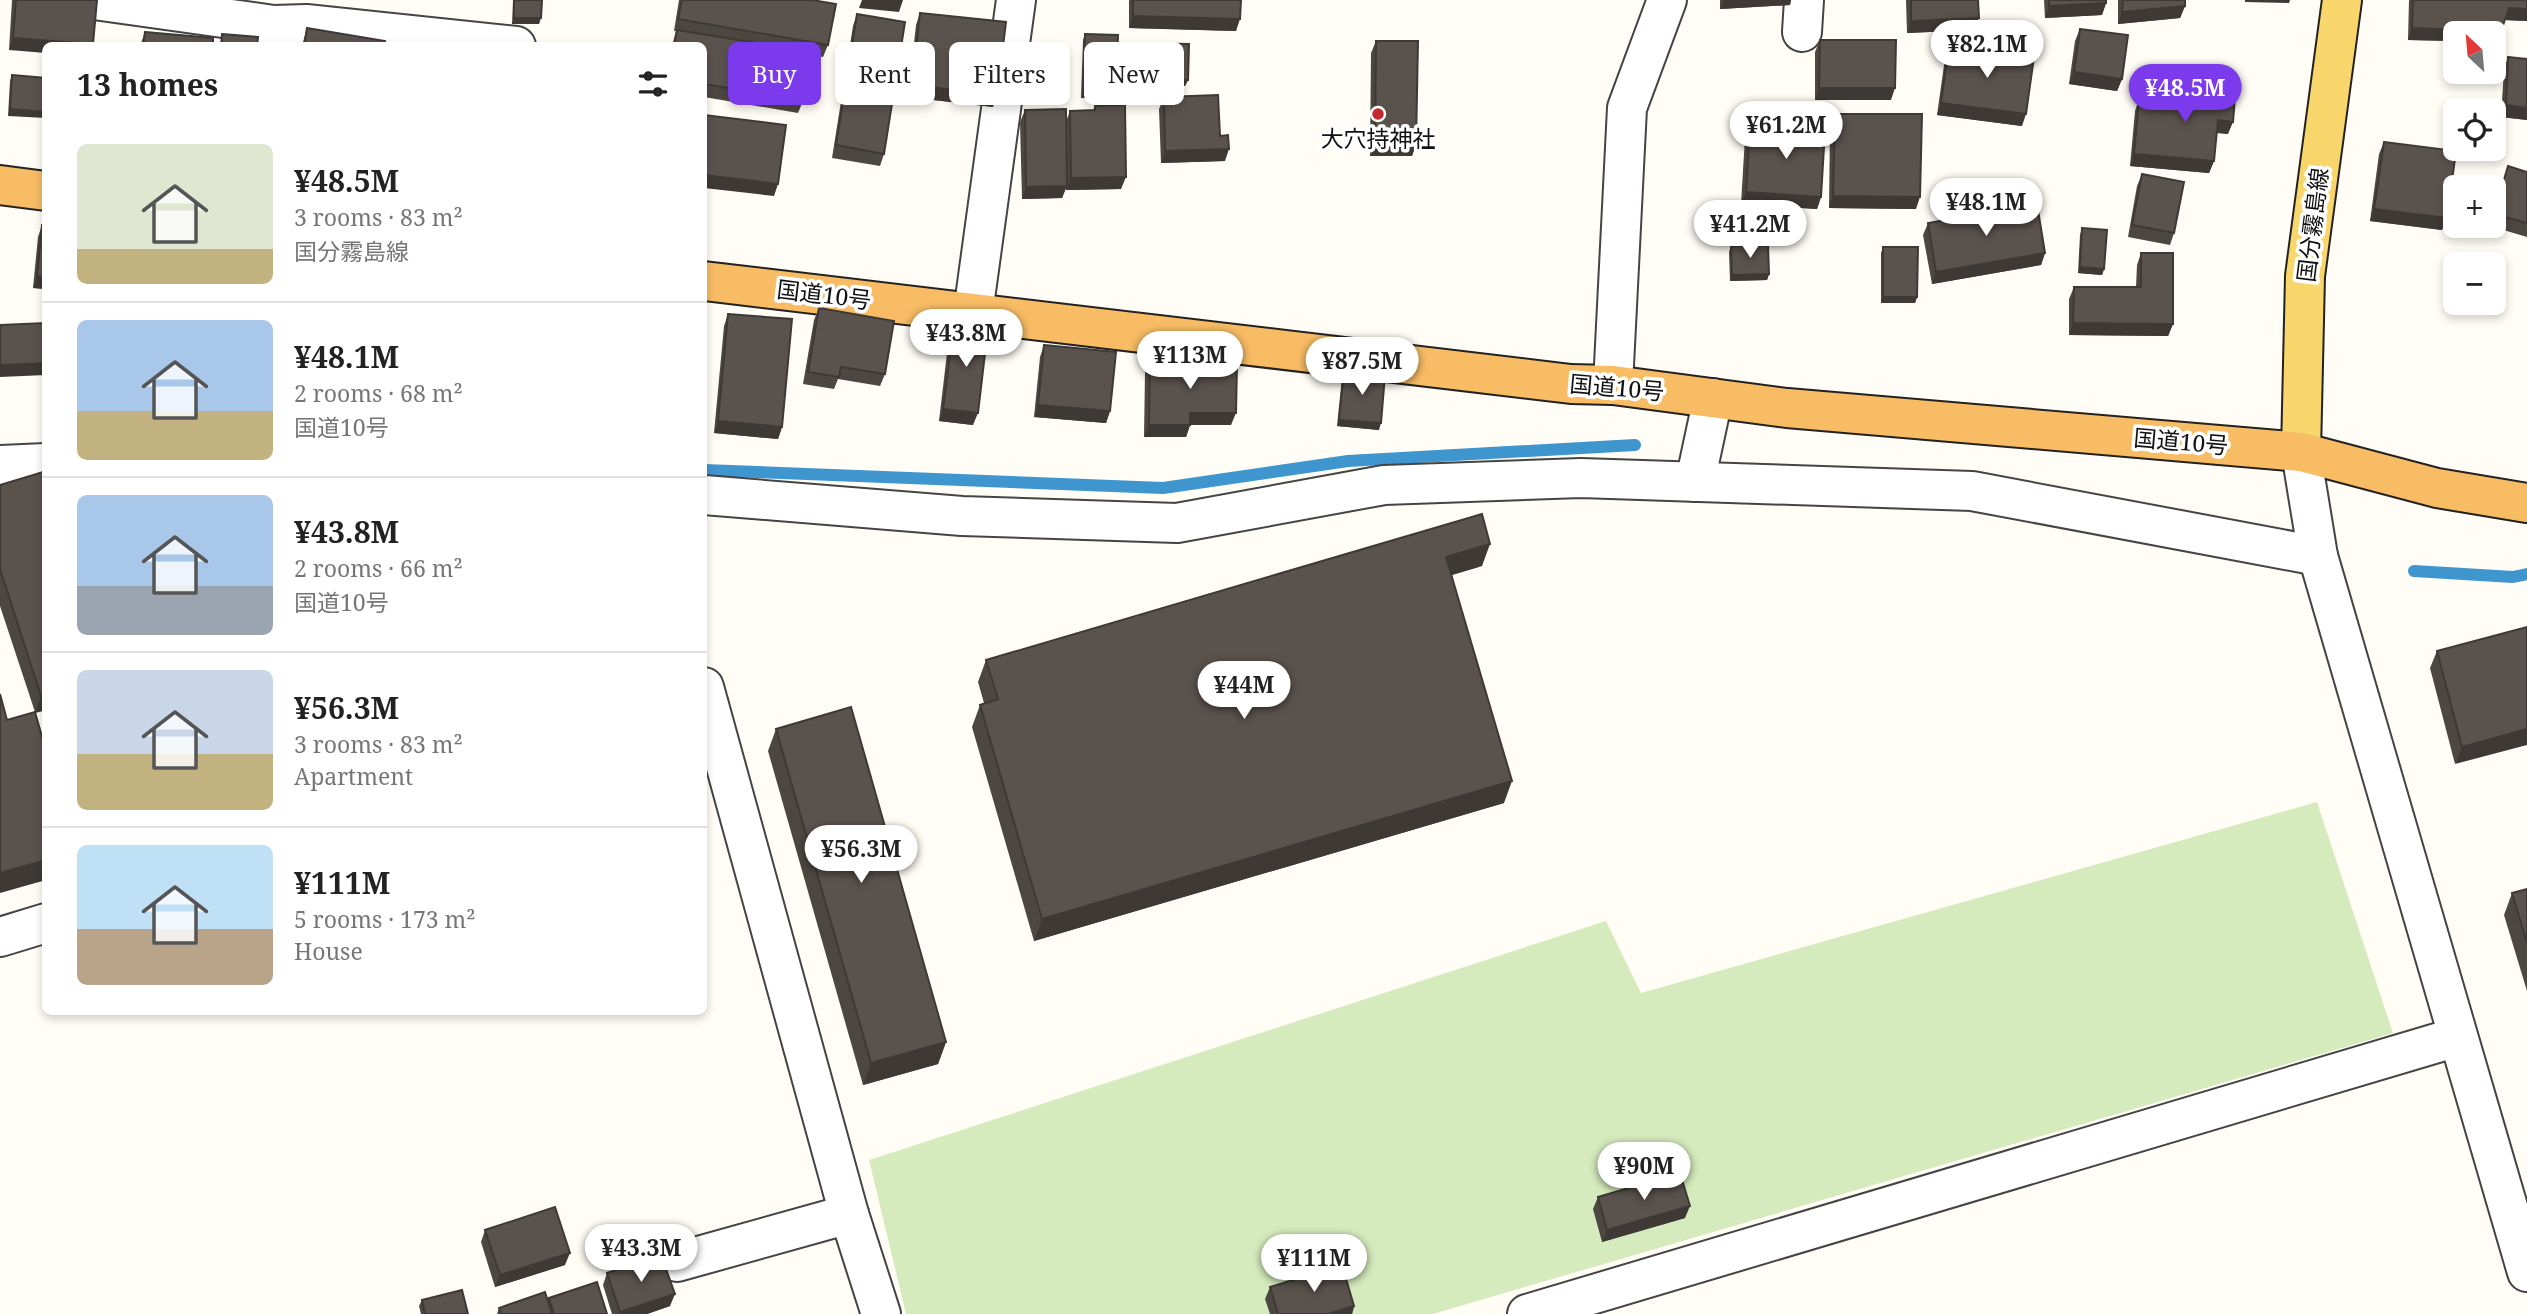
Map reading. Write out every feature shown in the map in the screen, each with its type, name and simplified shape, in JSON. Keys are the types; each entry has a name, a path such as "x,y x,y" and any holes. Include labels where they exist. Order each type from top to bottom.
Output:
{"highway":[{"path":"0,186 42,191"},
{"name":"国道10号","path":"707,281 1571,384 1612,385 1787,408 2301,452 2437,488 2527,503"}],"main road":[{"name":"国分霧島線","path":"2301,452 2305,276 2342,0"}],"street":[{"path":"94,0 274,24 306,24 478,42"},
{"path":"973,313 1016,0"},
{"path":"1612,385 1627,108 1667,0"},
{"path":"1695,482 1713,398"},
{"path":"2301,452 2318,556 2527,1272"},
{"path":"0,465 42,463"},
{"path":"707,495 962,516 1177,523 1384,485 1581,478 1972,491 2318,556"},
{"path":"707,712 849,1214 880,1314"},
{"path":"0,937 42,924"},
{"path":"1527,1314 2457,1037"},
{"path":"677,1262 849,1214"}],"green space":[{"path":"2317,802 2393,1033 1433,1314 906,1314 869,1160 1606,921 1641,993"}],"building":[{"path":"16,0 97,0 93,42 13,38"},
{"path":"514,0 542,0 541,18 514,18"},
{"path":"682,0 812,0 836,4 828,45 678,19"},
{"path":"1133,0 1241,0 1240,19 1133,16"},
{"path":"1911,0 1978,0 1979,18 1911,21"},
{"path":"2049,0 2106,0 2106,3 2049,6"},
{"path":"2123,0 2185,0 2185,6 2122,12"},
{"path":"2413,0 2527,0 2527,9 2509,8 2504,21 2443,21 2443,29 2412,28"},
{"path":"920,13 1006,22 1004,42 949,42 949,89 935,88 935,42 917,42"},
{"path":"857,14 905,22 902,42 853,42"},
{"path":"307,28 385,41 385,42 305,42"},
{"path":"2080,29 2128,35 2122,79 2074,72"},
{"path":"677,30 750,42 728,42 728,88 707,85 707,42 675,42"},
{"path":"145,32 213,38 213,42 144,42"},
{"path":"222,34 258,37 257,42 221,42"},
{"path":"1085,34 1118,35 1118,42 1085,42"},
{"path":"1820,40 1896,40 1895,88 1819,88"},
{"path":"1376,41 1418,41 1416,144 1375,144"},
{"path":"1184,44 1189,44 1188,80 1184,80"},
{"path":"1949,46 2034,57 2026,114 1941,103"},
{"path":"2508,57 2527,59 2527,108 2506,105"},
{"path":"12,75 42,78 42,112 10,109"},
{"path":"2200,81 2236,84 2233,122 2218,120 2214,161 2134,154 2139,99 2198,104"},
{"path":"1218,95 1220,136 1228,135 1229,149 1165,151 1164,105 1184,105 1184,96"},
{"path":"842,105 892,105 884,154 836,145"},
{"path":"1125,105 1126,177 1071,178 1070,111 1095,110 1095,106"},
{"path":"1066,109 1067,186 1026,187 1025,110"},
{"path":"1835,114 1922,114 1920,197 1833,196"},
{"path":"707,115 786,125 778,184 707,175"},
{"path":"1750,125 1825,130 1821,197 1746,192"},
{"path":"2384,142 2443,149 2443,161 2455,161 2453,175 2443,175 2443,218 2374,209"},
{"path":"2508,166 2527,172 2527,223 2506,217 2505,175"},
{"path":"2142,174 2184,182 2174,233 2132,225"},
{"path":"2037,204 2045,253 1936,272 1928,223"},
{"path":"42,225 42,277 37,276"},
{"path":"2082,228 2107,230 2104,269 2080,267"},
{"path":"1768,245 1769,274 1732,275 1731,246"},
{"path":"1883,247 1918,247 1917,297 1883,297"},
{"path":"2141,253 2173,253 2173,324 2073,323 2074,287 2141,287"},
{"path":"819,308 894,321 885,374 841,367 839,377 808,372"},
{"path":"728,314 792,319 782,427 718,421"},
{"path":"42,323 42,363 0,365 0,325"},
{"path":"954,324 988,328 978,413 943,409"},
{"path":"1044,345 1116,352 1110,411 1038,405"},
{"path":"1150,361 1237,363 1236,413 1190,413 1190,425 1149,425"},
{"path":"1344,371 1385,375 1381,423 1339,420"},
{"path":"42,472 41,696 0,569 0,485"},
{"path":"1482,514 1490,544 1446,557 1512,781 1042,919 980,705 998,699 986,660"},
{"path":"2527,627 2527,729 2462,747 2437,651"},
{"path":"0,694 7,720 35,712 42,737 42,861 0,873"},
{"path":"851,707 946,1042 871,1063 776,729"},
{"path":"2527,889 2527,943 2512,893"},
{"path":"1680,1173 1690,1206 1607,1230 1598,1197"},
{"path":"555,1207 570,1253 500,1275 485,1230"},
{"path":"661,1255 675,1294 620,1312 607,1273"},
{"path":"1342,1265 1354,1306 1328,1314 1278,1314 1270,1287"},
{"path":"597,1282 607,1314 554,1314 549,1298"},
{"path":"462,1290 468,1314 425,1314 422,1300"},
{"path":"545,1292 552,1314 501,1314 499,1308"}],"waterway":[{"path":"707,470 1163,488 1348,461 1635,445"},
{"path":"2414,571 2513,577 2527,574"}],"place":[{"name":"大穴持神社","path":"1378,114"}]}
